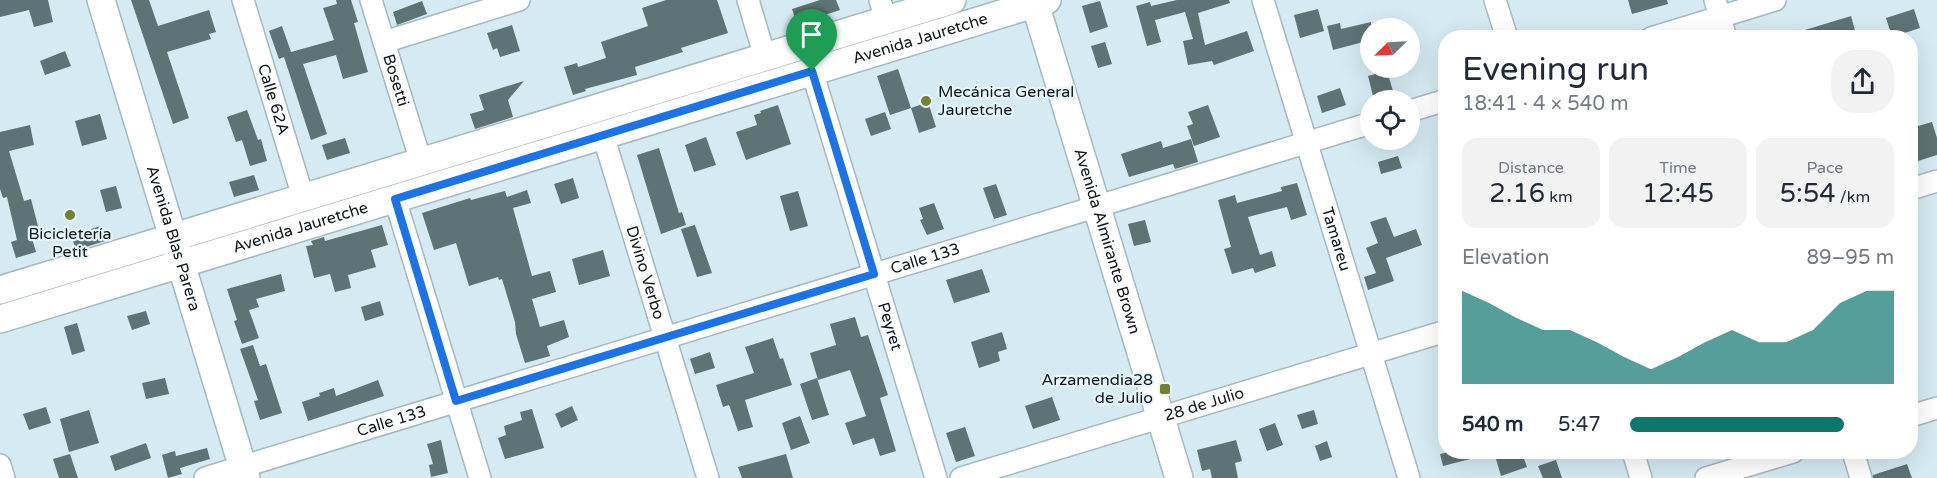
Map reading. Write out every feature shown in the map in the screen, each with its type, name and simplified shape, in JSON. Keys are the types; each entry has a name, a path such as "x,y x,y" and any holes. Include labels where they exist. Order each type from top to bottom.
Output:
{"main road":[{"name":"Avenida Blas Parera","path":"101,0 244,472"},
{"name":"Avenida Jauretche","path":"0,290 765,57 883,10 952,0"},
{"name":"Avenida Jauretche","path":"0,320 1036,1"},
{"name":"Avenida Almirante Brown","path":"1036,1 1179,478"}],"street":[{"name":"Calle 62A","path":"243,0 303,197"},
{"name":"Bosetti","path":"371,0 421,162"},
{"path":"384,42 519,0"},
{"path":"748,0 765,57"},
{"name":"Tamareu","path":"1263,0 1409,478"},
{"path":"1495,0 1504,30"},
{"path":"1669,30 1717,8 1774,0"},
{"path":"1717,8 1724,30"},
{"name":"Peyret","path":"812,71 936,478"},
{"path":"1420,108 1438,102"},
{"name":"Calle 133","path":"205,478 244,472 456,401 1360,126"},
{"name":"Divino Verbo","path":"603,135 708,478"},
{"path":"1918,187 1937,181"},
{"path":"395,199 480,478"},
{"name":"28 de Julio","path":"961,478 1438,333"},
{"path":"1918,414 1937,408"},
{"path":"1635,459 1641,478"},
{"path":"1706,478 1770,459"},
{"path":"1855,459 1861,478"},
{"path":"0,465 4,478"}],"building":[{"path":"0,0 48,0 53,22 34,27 29,10 0,17"},
{"path":"131,0 149,0 158,26 209,10 216,32 209,34 211,39 167,52 189,118 173,124"},
{"path":"336,0 351,0 358,22 354,23 368,72 343,79 336,55 303,64 327,134 311,140 284,57 279,59 269,31 282,26 291,52 334,40 323,8 337,4"},
{"path":"666,0 717,0 728,33 681,48 683,52 635,67 637,75 585,89 586,91 573,95 564,67 577,63 578,67 606,58 601,42 648,26 642,8"},
{"path":"820,0 836,0 840,10 797,24 792,9"},
{"path":"1177,0 1229,0 1230,3 1198,13 1205,45 1247,31 1254,51 1214,65 1212,61 1188,65 1183,41 1193,39 1185,12 1155,20 1161,42 1147,46 1136,6 1150,2 1151,6"},
{"path":"1628,0 1667,0 1668,4 1632,14"},
{"path":"422,1 427,14 397,25 393,12"},
{"path":"1100,1 1108,27 1090,33 1082,6"},
{"path":"1318,9 1324,31 1300,38 1294,15"},
{"path":"1914,9 1920,28 1890,30 1886,18"},
{"path":"1851,16 1855,30 1805,30"},
{"path":"1340,23 1341,29 1360,25 1360,43 1333,50 1327,26"},
{"path":"512,25 520,51 500,57 497,48 493,50 487,33"},
{"path":"1105,42 1112,64 1098,68 1091,46"},
{"path":"65,51 71,66 45,75 40,61"},
{"path":"898,69 911,108 890,115 877,76"},
{"path":"1368,78 1389,78 1393,90 1372,90"},
{"path":"524,81 508,100 513,117 475,129 470,114 484,110 479,95"},
{"path":"1340,88 1346,105 1322,113 1317,96"},
{"path":"928,102 936,127 919,133 911,108"},
{"path":"778,105 791,144 746,160 736,132 757,125 754,115"},
{"path":"1208,105 1220,137 1194,146 1187,126 1193,124 1188,112"},
{"path":"247,110 258,140 261,139 267,161 250,166 242,140 236,142 227,117"},
{"path":"885,112 891,129 871,136 865,119"},
{"path":"100,114 107,139 82,146 75,121"},
{"path":"1932,122 1937,138 1937,155 1918,161 1918,126"},
{"path":"30,125 34,145 9,151 24,201 31,199 39,230 30,232 36,252 16,258 11,242 17,240 7,197 3,198 0,189 0,132"},
{"path":"706,137 716,165 694,172 685,145"},
{"path":"345,138 350,153 327,160 322,145"},
{"path":"1191,139 1198,162 1175,169 1173,164 1129,177 1121,154 1161,141 1163,148"},
{"path":"659,148 679,213 682,212 686,225 661,234 637,155"},
{"path":"1398,156 1402,168 1381,174 1378,162"},
{"path":"254,175 259,190 234,197 229,182"},
{"path":"573,178 579,198 561,204 554,184"},
{"path":"1297,183 1307,215 1291,220 1287,207 1248,217 1260,255 1272,251 1276,266 1255,273 1253,268 1232,274 1224,249 1231,247 1218,200 1235,195 1237,203 1282,191 1281,187"},
{"path":"996,184 1007,215 994,219 983,188"},
{"path":"116,186 122,208 106,212 100,190"},
{"path":"527,190 531,203 513,208 532,276 550,271 556,292 532,299 540,327 564,320 569,337 547,346 550,356 525,363 502,279 499,280 498,277 469,286 456,243 434,250 422,213 470,198 471,200 505,191 507,197"},
{"path":"798,191 808,226 790,231 780,196"},
{"path":"934,203 944,229 927,235 920,220 923,219 919,208"},
{"path":"1386,217 1394,237 1416,229 1422,245 1386,258 1394,281 1368,290 1364,277 1376,273 1366,248 1378,243 1370,222"},
{"path":"1145,220 1151,242 1134,246 1128,224"},
{"path":"382,225 388,245 371,250 376,267 348,275 351,288 335,292 330,274 314,278 306,246 313,245 311,241 324,237 325,241"},
{"path":"695,225 712,273 697,277 681,229"},
{"path":"101,226 105,241 76,250 71,235"},
{"path":"603,250 610,276 579,285 572,259"},
{"path":"982,269 990,292 954,303 946,280"},
{"path":"281,274 285,291 256,299 259,307 249,310 259,338 242,344 227,289"},
{"path":"380,301 384,315 365,321 361,307"},
{"path":"146,311 150,324 132,330 127,316"},
{"path":"855,317 861,337 868,335 888,395 880,398 896,451 880,456 874,438 853,445 845,423 866,416 850,370 818,380 810,353 836,345 830,324"},
{"path":"77,323 85,351 72,355 64,327"},
{"path":"1002,332 1007,349 998,352 1000,361 979,368 971,342"},
{"path":"773,338 792,385 745,400 753,427 738,431 729,405 723,407 716,385 754,373 745,347"},
{"path":"253,345 260,366 266,364 282,413 260,420 254,401 258,400 240,349"},
{"path":"710,352 715,368 695,374 690,359"},
{"path":"165,378 169,394 146,399 142,383"},
{"path":"817,378 829,415 812,420 800,384"},
{"path":"378,380 384,396 308,421 302,402 334,388 336,396"},
{"path":"1052,397 1060,420 1033,429 1025,406"},
{"path":"572,406 578,420 561,428 555,414"},
{"path":"46,407 51,423 29,430 23,414"},
{"path":"532,409 544,448 505,459 498,438 506,435 504,426 522,420 520,412"},
{"path":"89,410 99,443 69,452 60,419"},
{"path":"1314,410 1318,424 1302,429 1297,415"},
{"path":"800,416 810,443 791,450 782,423"},
{"path":"1275,423 1283,445 1267,451 1259,429"},
{"path":"965,427 975,456 956,462 946,433"},
{"path":"441,440 448,473 431,477 429,465 433,464 427,444"},
{"path":"1236,440 1242,461 1235,463 1238,478 1212,478 1210,469 1202,471 1197,450"},
{"path":"1327,441 1332,457 1320,461 1315,446"},
{"path":"146,443 151,458 115,471 110,456"},
{"path":"207,448 210,459 180,468 182,474 168,478 162,455 175,451 176,456"},
{"path":"70,454 78,478 59,478 53,459"},
{"path":"786,454 793,478 742,478 738,467"},
{"path":"1441,459 1470,459 1443,466"},
{"path":"1496,459 1524,459 1527,467 1501,476"},
{"path":"1556,460 1562,478 1543,478 1538,466"},
{"path":"1907,464 1912,478 1873,478 1873,475"}],"place":[{"name":"Mecánica General Jauretche","path":"926,101"},
{"name":"Bicicletería Petit","path":"70,215"},
{"name":"Arzamendia28 de Julio","path":"1165,389"}],"route":[{"path":"812,71 874,274 456,401 395,199 812,71"}]}
